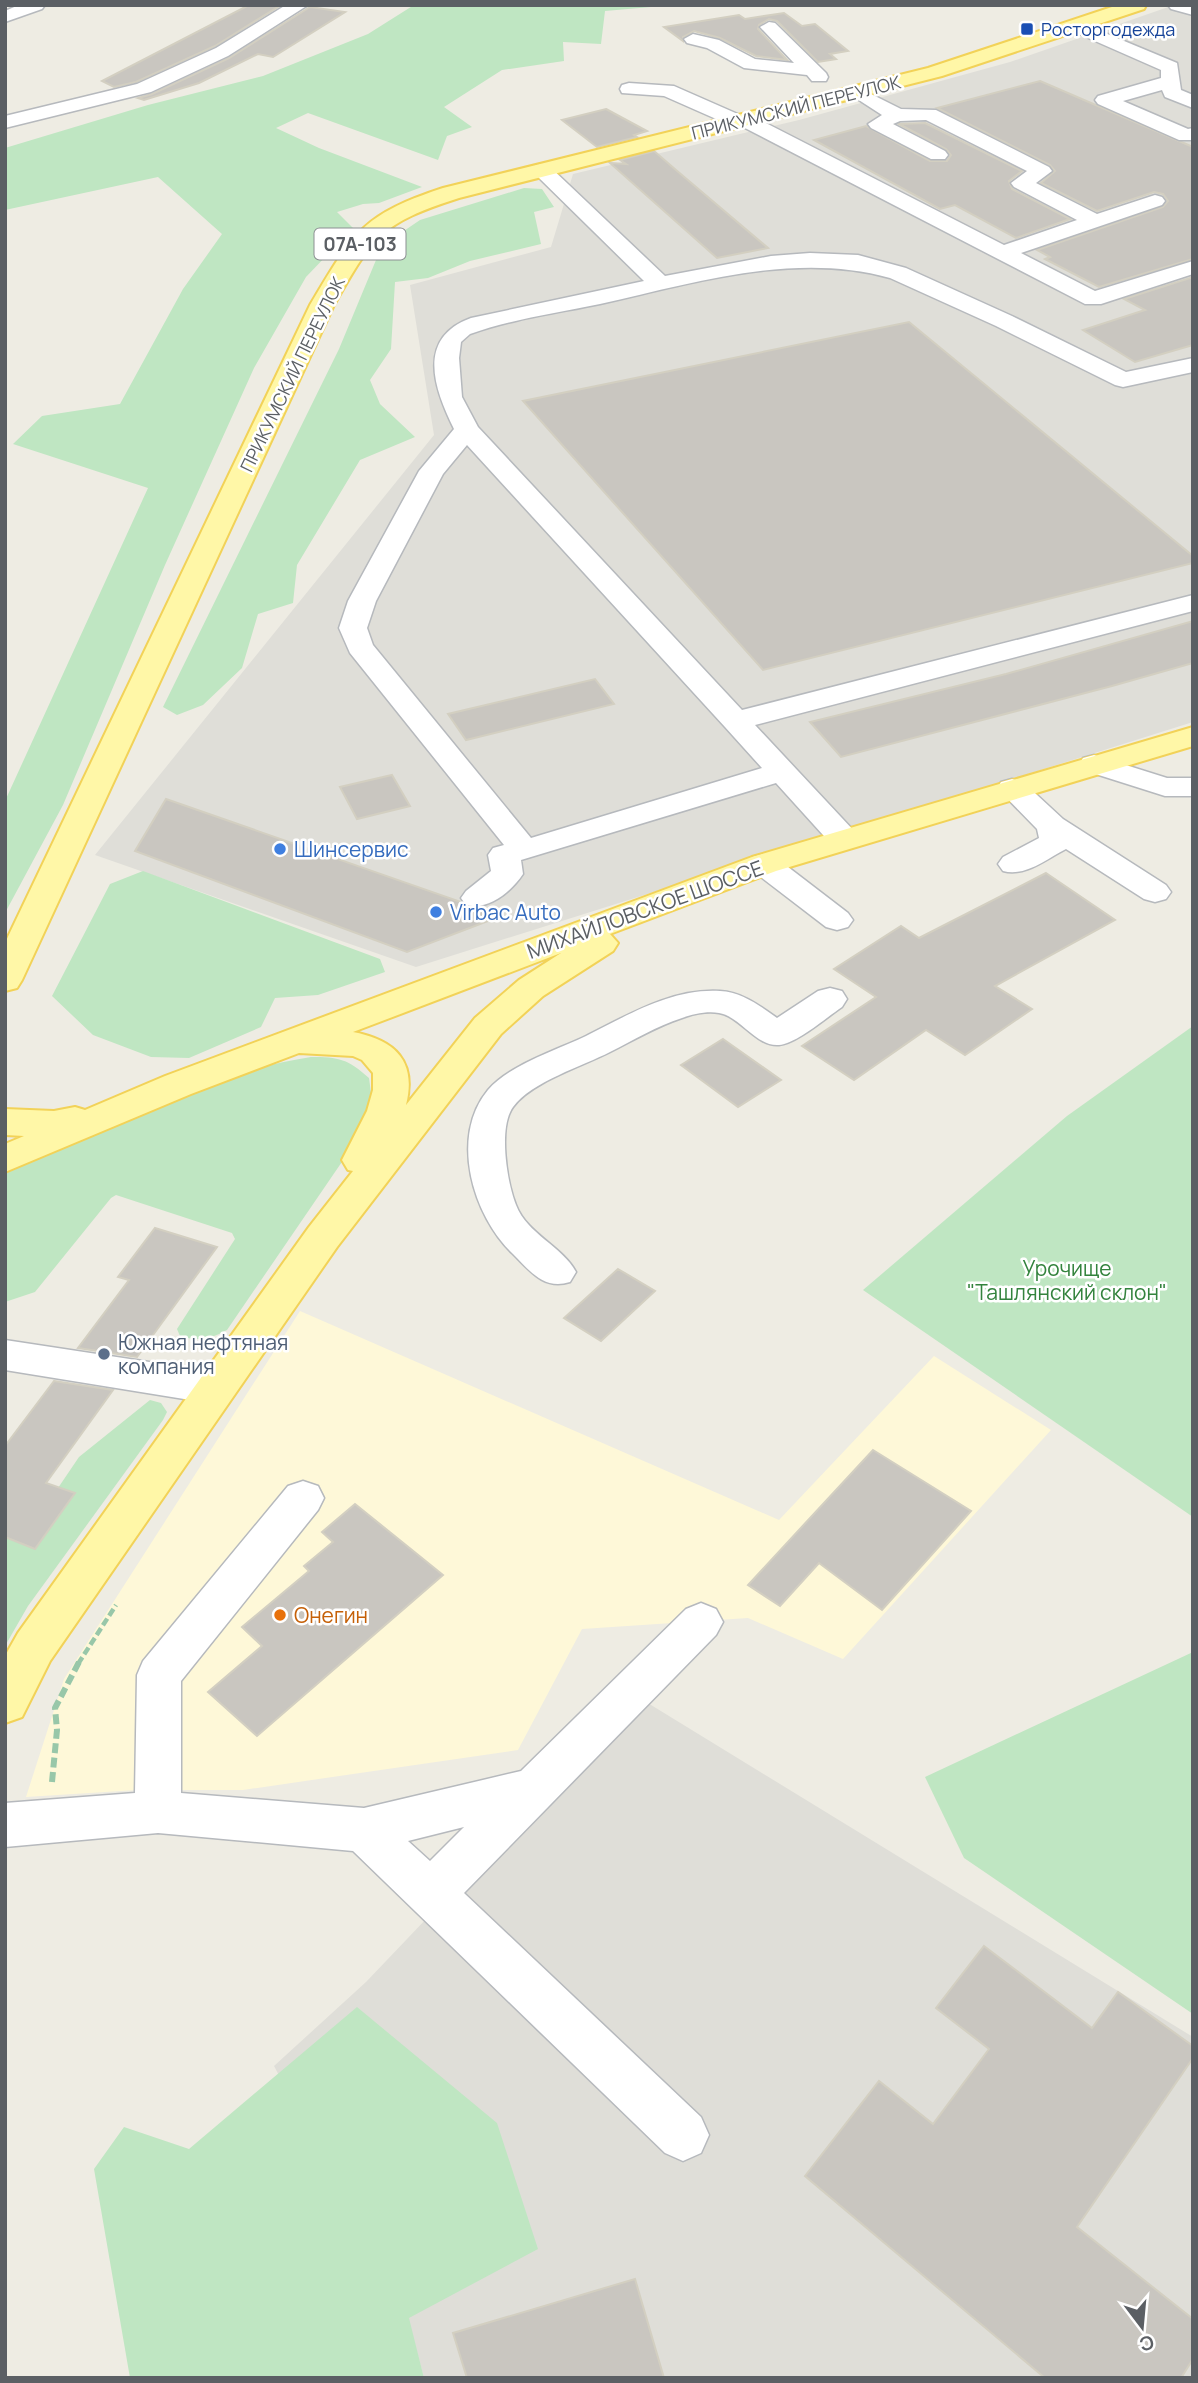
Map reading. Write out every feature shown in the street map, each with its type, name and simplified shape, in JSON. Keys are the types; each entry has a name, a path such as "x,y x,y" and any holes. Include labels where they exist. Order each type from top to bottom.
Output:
{"main road":[{"name":"ПРИКУМСКИЙ ПЕРЕУЛОК","path":"5,980 322,305 363,239 382,223 409,207 451,193 848,95 969,61 1137,5"},
{"name":"МИХАЙЛОВСКОЕ ШОССЕ","path":"108,1115 178,1085 764,864 1193,736"},
{"path":"5,1702 34,1647 215,1388 323,1237 488,1026 531,988 577,956 701,887"},
{"path":"282,1046 328,1041 360,1045 380,1053 391,1068 393,1084 386,1112 323,1237"},
{"path":"5,1122 54,1124 108,1115"},
{"path":"5,1159 108,1115"}],"street":[{"path":"5,17 36,5"},
{"path":"5,122 144,89 222,52 299,5"},
{"path":"1177,5 1193,10"},
{"path":"1076,26 1170,67 1169,82 1172,93 1193,102"},
{"path":"769,27 812,70 848,95 897,115"},
{"path":"693,38 713,44 751,64 812,70"},
{"path":"1169,82 1105,100 1186,136 1193,134"},
{"path":"629,89 667,90 742,121 1093,299 1193,267"},
{"path":"938,155 878,124 897,115 929,114 1042,172 1021,183 1095,222"},
{"path":"542,170 660,284"},
{"path":"1004,252 1155,201"},
{"path":"844,839 467,430 450,397 447,358 450,340 461,329 480,323 660,284 771,263 810,260 858,262 898,273 1004,321 1123,380 1193,365"},
{"path":"467,430 432,471 362,601 353,628 360,647 524,850"},
{"path":"735,721 1193,603"},
{"path":"1094,764 1166,787 1193,787"},
{"path":"477,898 507,874 504,855 782,772"},
{"path":"1012,788 1052,826 1155,892"},
{"path":"1014,864 1055,842 1052,826"},
{"path":"764,864 837,920"},
{"path":"557,1272 518,1236 504,1219 494,1194 487,1143 491,1118 501,1098 545,1071 656,1014 694,1004 725,1002 777,1034 830,999"},
{"path":"5,1355 215,1388"},
{"path":"158,1812 159,1675 303,1499"},
{"path":"430,1894 701,1622"},
{"path":"28,1823 158,1812 364,1830 535,1789"},
{"path":"364,1830 683,2134"}],"path":[{"path":"28,1823 57,1730 55,1707 73,1672 121,1597"}],"shaded area":[{"path":"1174,5 1193,5 1193,722 416,967 95,855 434,435 410,285 551,247 573,174 799,120 1010,62"},
{"path":"300,1311 779,1520 934,1356 1051,1430 843,1659 748,1618 582,1629 518,1750 243,1790 137,1790 26,1797 64,1679"},
{"path":"638,1697 1193,2037 1193,2378 424,2378 408,2318 274,2066 366,1982"}],"green space":[{"path":"414,5 674,5 605,11 601,44 563,42 564,61 502,70 444,107 472,127 447,136 438,160 308,113 276,128 319,148 422,187 379,203 363,204 337,212 353,228 306,277 254,368 165,565 63,805 5,913 5,801 148,488 13,444 42,416 120,404 183,289 222,234 158,177 5,210 5,148 148,105 263,76 368,34"},
{"path":"524,188 542,189 554,207 534,212 541,244 470,261 428,278 395,282 391,349 370,380 380,404 415,437 360,460 297,565 293,603 258,614 242,668 203,705 177,715 163,707 339,349 376,260 395,237 420,220"},
{"path":"143,871 380,959 385,972 318,995 275,998 261,1027 189,1058 151,1057 93,1035 52,996 110,884"},
{"name":"Урочище \"Ташлянский склон\"","path":"1193,1026 1193,1517 863,1290 1067,1116"},
{"path":"311,1057 343,1060 369,1078 374,1115 227,1330 199,1339 180,1336 177,1329 235,1239 232,1233 116,1195 35,1292 5,1302 5,1167 194,1088 233,1075"},
{"path":"150,1400 161,1403 167,1412 163,1420 28,1606 5,1646 5,1537 36,1548 74,1494 58,1488 79,1457"},
{"path":"1193,1652 1193,2014 964,1858 925,1777"},
{"path":"357,2007 497,2123 538,2249 409,2318 424,2378 130,2378 94,2169 124,2127 189,2149"}],"building":[{"path":"249,5 281,5 215,46 136,82 114,87 102,81"},
{"path":"310,7 345,12 273,57 258,54 199,83 144,100 138,98 229,58"},
{"path":"784,13 802,26 815,24 848,51 830,54 836,59 818,62 777,21 769,19 759,25 758,29 787,60 756,56 720,38 694,31 683,37 683,41 664,27 739,15 745,19"},
{"path":"1040,81 1193,147 1193,259 1099,287 1045,259 1050,257 1037,250 1163,207 1168,201 1163,194 1154,192 1097,211 1041,183 1055,171 1050,165 937,108"},
{"path":"606,109 647,131 634,135 637,137 597,147 562,120"},
{"path":"925,123 1022,171 1009,181 1012,189 1070,219 1016,238 955,205 940,209 814,140 866,126 930,161 947,161 951,155 946,149 899,124"},
{"path":"654,151 768,248 717,258 610,163 626,164 620,160"},
{"path":"1193,277 1193,345 1135,362 1083,330 1145,310 1124,299"},
{"path":"909,322 1193,556 1193,563 763,670 523,401"},
{"path":"1193,621 1193,663 1112,686 841,757 810,722 1006,674"},
{"path":"595,679 614,704 466,740 448,714"},
{"path":"392,775 410,806 357,819 340,787"},
{"path":"166,799 461,902 466,908 478,908 501,916 407,952 135,851"},
{"path":"1046,873 1115,920 995,986 1032,1009 965,1055 926,1030 854,1080 802,1046 876,997 834,969 901,926 919,938"},
{"path":"723,1039 781,1080 738,1107 681,1065"},
{"path":"155,1228 217,1247 137,1357 78,1348 129,1280 118,1277"},
{"path":"618,1269 655,1291 601,1341 564,1318"},
{"path":"54,1381 113,1390 46,1483 75,1493 35,1549 5,1537 5,1446"},
{"path":"873,1450 971,1511 882,1610 819,1563 780,1606 748,1585"},
{"path":"355,1504 443,1575 257,1736 208,1692 262,1646 242,1627 309,1571 304,1566 333,1542 322,1532"},
{"path":"984,1946 1092,2028 1118,1992 1193,2046 1193,2058 1077,2227 1193,2319 1193,2359 1181,2378 1045,2378 805,2176 879,2081 933,2124 989,2049 936,2008"},
{"path":"635,2279 664,2378 467,2378 453,2333"}],"place":[{"name":"Росторгодежда","path":"1027,29"},
{"name":"Шинсервис","path":"280,849"},
{"name":"Virbac Auto","path":"436,912"},
{"name":"Южная нефтяная компания","path":"104,1354"},
{"name":"Онегин","path":"280,1615"}]}
